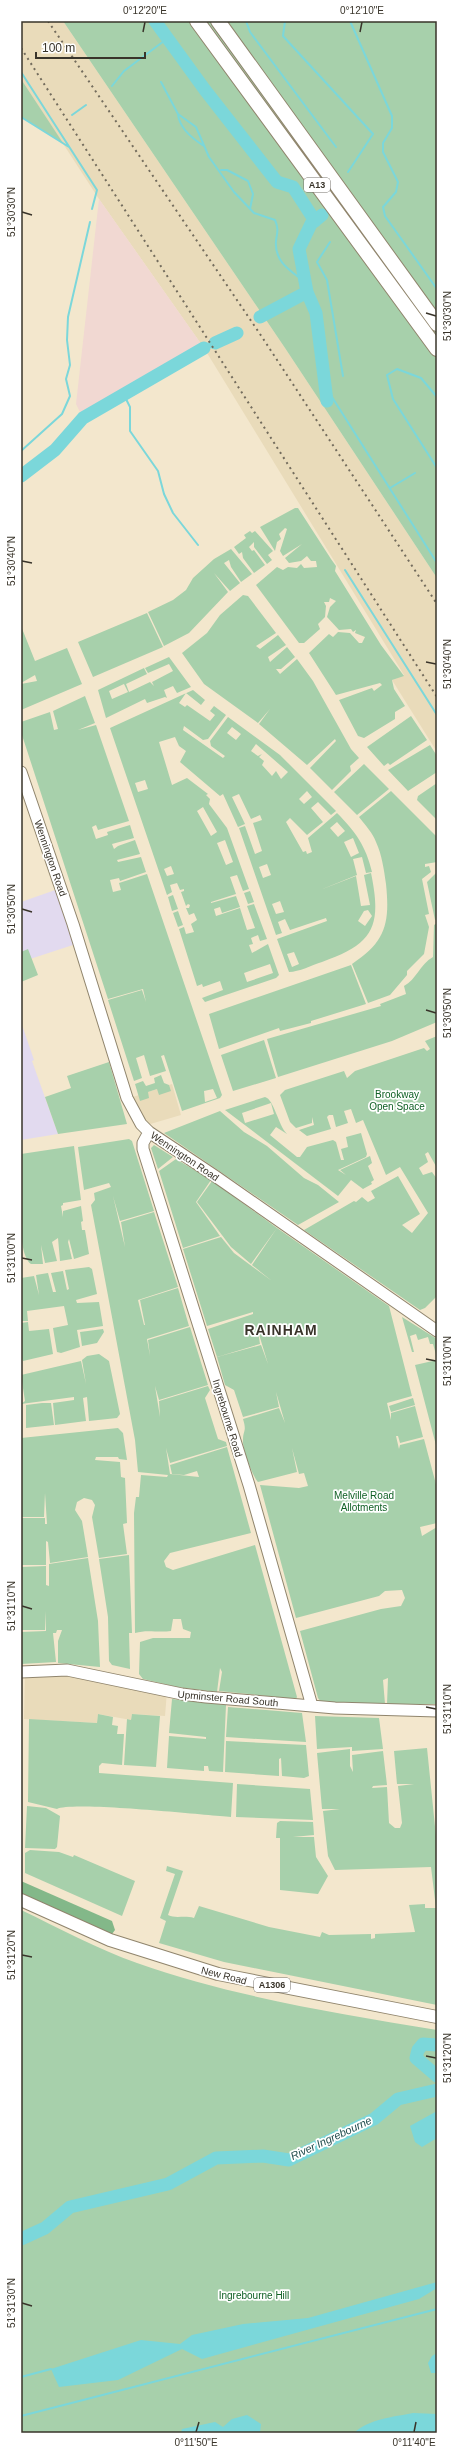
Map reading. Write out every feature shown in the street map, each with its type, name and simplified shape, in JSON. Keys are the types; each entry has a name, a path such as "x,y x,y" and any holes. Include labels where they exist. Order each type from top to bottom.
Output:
{"highway":[{"name":"A13","path":"197,21 437,349"},
{"name":"A13","path":"218,21 437,324"}],"main road":[{"name":"New Road","path":"21,1900 110,1940 218,1974 437,2017"}],"street":[{"name":"Wennington Road","path":"21,772 63,894 127,1098 141,1124 149,1132 221,1180 437,1331"},
{"name":"Ingrebourne Road","path":"149,1132 143,1143 143,1149 249,1485 312,1706"},
{"name":"Upminster Road South","path":"21,1672 67,1670 182,1694 312,1706 437,1711"}],"shaded area":[{"path":"21,21 63,21 285,348 437,578 437,752 392,680 404,675 204,348 99,199 21,79"},
{"path":"99,199 204,348 83,418 76,404"},
{"path":"61,888 79,943 24,961 21,960 21,902"},
{"path":"21,1022 34,1060 32,1061 58,1134 21,1140"},
{"path":"172,1084 181,1115 147,1125 136,1107 133,1097"},
{"path":"47,1669 167,1691 165,1716 132,1714 131,1720 98,1714 97,1723 24,1719 25,1672"}],"green space":[{"path":"63,21 437,21 437,578 285,348"},
{"path":"21,79 63,143 21,117"},
{"path":"295,508 298,508 336,566 335,571 381,645 404,676 392,680 394,689 405,706 395,712 395,719 364,738 358,736 339,700 372,688 374,691 382,685 380,683 336,695 309,653 329,634 333,637 338,632 350,633 359,643 362,643 365,637 355,633 356,630 353,632 351,629 339,630 327,617 330,607 336,601 330,598 329,602 324,602 326,606 325,617 318,624 320,629 304,643 299,643 256,585 277,567 283,570 288,567 297,568 301,564 304,568 317,567 316,561 311,561 307,556 301,561 289,563 285,558 302,544 283,556 280,551 287,529 285,528 279,534 281,539 277,542 275,551 260,527"},
{"path":"250,531 252,533 255,531 273,551 268,555 272,560 267,564 254,547 254,542 249,547 252,551 254,550 265,565 254,573 243,558 242,552 239,554 234,547 246,538 244,535"},
{"path":"231,549 252,574 241,582 231,567 229,560 224,563 240,583 230,591 214,573 228,592 189,633 164,646 148,612 173,600 186,590 193,578 214,559"},
{"path":"243,595 248,596 276,633 256,646 260,649 278,635 286,645 268,657 270,662 287,647 295,657 281,669 276,669 280,674 297,659 313,681 351,749 359,758 350,766 351,771 332,790 310,768 336,741 335,739 307,765 259,724 270,709 258,723 204,684 182,653 207,633 220,615"},
{"path":"147,613 163,647 93,677 78,642"},
{"path":"21,626 35,661 67,648 82,684 21,710 21,684 37,681 35,675 21,683"},
{"path":"169,657 191,687 177,693 173,686 164,690 167,698 165,697 147,703 145,699 106,718 98,690 144,668 147,674 126,684 129,692 150,682 154,686 152,682 173,671 169,664 148,673 145,668","holes":["124,684 128,692 112,699 109,691"]},
{"path":"193,690 205,700 201,705 186,693"},
{"path":"186,693 179,703 185,707 187,705 210,721 215,715 210,711 214,706 226,715 208,739 203,740 184,726 183,730 223,758 225,756 211,746 210,741 228,717 280,755 336,811 331,815 318,802 311,808 323,822 307,835 290,818 286,822 303,852 306,851 307,854 312,852 308,838 337,813 349,826 367,854 372,872 366,873 362,857 353,859 357,875 320,890 356,876 361,906 370,905 364,875 371,873 374,891 374,920 370,931 363,940 353,948 339,955 301,970 289,972 277,939 327,921 326,918 290,930 285,919 278,922 282,933 276,935 239,828 245,826 255,854 262,851 253,823 262,820 260,815 251,819 239,794 232,797 245,824 238,827 223,794 220,796 180,762 186,751 179,746 175,737 159,742 172,785 187,778 208,794 206,795 210,799 209,804 227,828 249,889 243,891 237,875 230,877 236,894 211,903 236,896 240,907 222,913 220,907 214,909 216,916 240,908 247,930 255,928 247,906 254,904 267,939 260,941 258,935 251,938 253,944 249,945 252,953 268,944 279,975 276,978 205,1002 202,998 223,990 220,981 203,987 202,984 197,986 179,929 184,927 186,934 194,932 191,924 197,920 194,913 189,915 186,908 189,908 190,905 188,904 186,906 181,892 184,891 184,889 180,890 177,883 170,885 172,892 167,895 110,728","holes":["232,727 241,734 236,740 227,733","256,744 288,772 281,779 276,771 272,776 262,765 264,761 259,757 262,754 258,756 251,751","145,780 148,789 138,792 135,783","307,791 312,797 304,804 299,799","203,807 217,832 211,836 197,811","337,822 345,831 338,837 330,828","353,838 359,853 351,857 344,842","225,840 233,862 226,865 217,843","267,864 271,875 263,878 259,867","171,866 174,874 167,876 164,869","280,901 284,912 276,914 272,904","368,910 372,916 365,926 358,921 364,911","294,952 299,964 292,967 287,954","270,964 273,973 247,982 244,973"]},
{"path":"85,696 95,723 78,730 96,725 129,821 98,830 96,825 92,827 96,839 108,835 107,832 130,825 134,838 112,844 114,849 135,840 140,854 117,860 118,862 141,857 146,872 120,881 119,878 110,880 113,892 121,890 119,883 147,874 222,1095 220,1098 182,1111 164,1055 161,1056 166,1071 150,1076 144,1055 136,1058 142,1078 134,1081 108,1000 142,990 146,1002 143,989 108,999 21,732 21,722 50,712 54,730 58,729 53,711","holes":["213,1089 217,1098 205,1102 204,1091"]},
{"path":"411,716 427,740 390,765 388,763 384,766 367,747"},
{"path":"430,745 437,756 437,772 408,791 388,770"},
{"path":"364,764 389,789 357,815 334,792"},
{"path":"437,783 437,820 417,800 418,796"},
{"path":"391,791 437,837 437,862 425,864 425,867 429,866 431,872 422,879 429,914 425,915 429,927 424,954 407,971 407,975 390,995 368,1003 352,964 372,948 379,939 386,921 387,898 384,868 378,847 373,835 359,817"},
{"path":"437,872 437,919 435,920 427,882"},
{"path":"250,891 254,902 248,904 244,893"},
{"path":"173,895 178,909 172,911 168,897"},
{"path":"178,911 183,925 178,927 173,913"},
{"path":"437,923 437,1022 392,1041 278,1077 267,1039 381,1006 380,1004 406,994 404,986 412,980 433,957 434,925"},
{"path":"28,949 38,975 21,982 21,952"},
{"path":"351,965 366,1004 311,1021 311,1023 280,1031 279,1028 219,1049 209,1014"},
{"name":"Brookway Open Space","path":"437,1036 437,1168 428,1152 425,1154 428,1162 419,1168 423,1175 432,1172 437,1179 437,1296 425,1308 420,1310 304,1230 354,1201 356,1202 362,1197 368,1202 375,1198 371,1191 398,1176 420,1214 402,1225 412,1233 428,1213 400,1167 386,1175 363,1120 356,1123 351,1109 344,1111 348,1123 336,1127 333,1115 329,1115 327,1117 331,1129 307,1136 299,1130 314,1125 312,1117 312,1123 296,1128 290,1122 280,1095 285,1090 344,1071 347,1078 355,1071 424,1048 427,1051 430,1049 425,1041"},
{"path":"264,1040 276,1078 233,1091 221,1055"},
{"path":"109,1062 127,1124 58,1134 45,1097 71,1088 67,1076"},
{"path":"161,1075 164,1083 169,1085 171,1091 159,1095 157,1089 148,1092 149,1098 140,1101 135,1084 143,1081 146,1086 155,1083 154,1078"},
{"path":"265,1097 271,1102 274,1107 281,1125 287,1134 276,1127 270,1135 297,1157 300,1157 307,1147 333,1140 336,1142 341,1160 344,1160 341,1149 348,1147 346,1137 361,1133 367,1154 366,1157 338,1170 346,1175 340,1170 370,1156 372,1163 368,1166 374,1180 371,1182 372,1184 363,1189 351,1180 338,1196 225,1110","holes":["271,1103 274,1114 245,1123 242,1113"]},
{"path":"220,1111 244,1132 267,1146 304,1178 318,1185 339,1202 298,1225 164,1133"},
{"path":"129,1139 132,1141 154,1211 120,1221 113,1196 125,1247 121,1222 154,1212 178,1287 138,1300 144,1325 140,1300 178,1288 189,1326 147,1339 150,1356 148,1340 190,1327 208,1385 159,1400 155,1386 160,1417 159,1401 208,1386 210,1390 205,1398 218,1439 226,1442 227,1446 170,1463 166,1448 170,1474 199,1477 197,1471 184,1475 172,1474 170,1465 227,1447 251,1533 170,1553 164,1561 166,1567 173,1570 255,1545 297,1697 296,1699 219,1691 222,1672 220,1668 217,1692 177,1687 143,1679 139,1674 140,1642 153,1638 190,1638 191,1632 183,1629 181,1619 173,1619 171,1631 144,1631 135,1633 134,1513 136,1497 139,1497 141,1475 167,1477 168,1475 138,1472 135,1440 91,1205 95,1200 94,1193 111,1187 109,1183 84,1190 78,1147"},
{"path":"154,1145 173,1157 158,1169 151,1148"},
{"path":"74,1146 81,1200 63,1203 61,1206 63,1217 63,1211 81,1206 83,1221 81,1222 82,1230 85,1230 89,1254 74,1259 69,1239 68,1242 72,1259 60,1261 58,1238 52,1242 57,1261 45,1263 41,1245 43,1264 31,1264 26,1257 21,1230 21,1154"},
{"path":"176,1159 211,1180 196,1202 220,1236 183,1248 159,1171"},
{"path":"212,1181 277,1228 251,1264 231,1247 197,1202"},
{"name":"Melville Road Allotments","path":"277,1228 389,1306 412,1396 387,1403 391,1420 391,1413 415,1406 423,1437 400,1443 398,1436 396,1436 399,1449 400,1445 424,1439 437,1488 437,1523 420,1527 422,1536 437,1527 437,1704 387,1704 388,1678 383,1680 385,1704 321,1702 318,1698 300,1631 381,1609 401,1606 405,1598 402,1590 385,1591 379,1596 296,1618 260,1485 299,1488 308,1486 304,1473 299,1474 292,1448 297,1472 258,1482 250,1468 244,1449 243,1437 245,1426 243,1419 279,1408 285,1423 276,1392 279,1407 243,1417 234,1390 225,1385 208,1329 253,1314 253,1312 207,1326 183,1249 221,1237 234,1253 272,1281 252,1265","holes":["258,1331 268,1364 261,1345 217,1357 260,1344"]},
{"path":"89,1267 92,1269 97,1294 76,1300 77,1303 99,1302 103,1326 77,1330 80,1347 61,1353 57,1352 53,1328 68,1325 64,1306 27,1311 28,1321 21,1321 21,1278 34,1276 39,1295 36,1275 48,1273 53,1292 56,1292 51,1273 63,1271 67,1290 69,1289 65,1270"},
{"path":"402,1317 437,1339 437,1358 433,1344 430,1344 428,1337 418,1340 416,1334 410,1336 414,1352 412,1352"},
{"path":"28,1322 29,1331 49,1329 53,1354 23,1361 21,1357 21,1323"},
{"path":"103,1329 104,1332 97,1343 82,1346 80,1332"},
{"path":"99,1354 109,1361 120,1414 117,1418 89,1421 87,1397 83,1398 86,1421 55,1425 53,1403 74,1400 74,1397 21,1404 25,1401 21,1375 81,1361 86,1384 82,1360 87,1356"},
{"path":"437,1360 437,1449 415,1365"},
{"path":"413,1398 415,1405 391,1412 389,1406"},
{"path":"51,1403 54,1425 26,1428 26,1405"},
{"path":"118,1428 123,1433 127,1460 119,1459 118,1457 96,1457 95,1460 120,1462 121,1477 125,1478 127,1523 123,1524 127,1554 99,1558 92,1517 95,1505 92,1500 84,1498 77,1502 75,1510 82,1521 88,1557 50,1563 48,1542 46,1541 46,1565 21,1565 21,1518 45,1518 45,1524 47,1524 45,1493 44,1517 21,1517 21,1438"},
{"path":"129,1555 132,1633 129,1633 130,1669 112,1665 109,1661 108,1617 99,1559"},
{"path":"88,1558 98,1621 100,1667 58,1663 58,1641 62,1630 57,1630 56,1633 53,1633 56,1662 21,1664 21,1632 46,1631 45,1611 45,1630 21,1630 21,1567 46,1566 46,1585 49,1586 49,1564"},
{"path":"172,1699 226,1705 223,1772 209,1771 208,1766 204,1766 204,1771 167,1768 169,1736 206,1739 206,1737 169,1733"},
{"path":"228,1707 302,1713 306,1742 226,1737"},
{"path":"98,1714 113,1717 112,1725 118,1726 117,1734 124,1734 122,1765 102,1763 99,1766 99,1773 233,1783 231,1817 111,1807 68,1807 57,1809 28,1802 29,1719 97,1723"},
{"path":"132,1714 160,1716 156,1767 124,1765 127,1719 131,1720"},
{"path":"315,1716 379,1718 383,1749 352,1751 352,1747 317,1749"},
{"path":"226,1741 306,1745 309,1776 304,1778 282,1776 281,1758 279,1759 279,1776 225,1772"},
{"path":"427,1748 437,1846 437,2005 224,1962 159,1943 166,1921 160,1918 175,1874 166,1871 167,1866 183,1871 168,1915 171,1916 194,1918 199,1906 269,1927 320,1937 322,1932 329,1935 371,1934 371,1939 375,1938 375,1934 415,1932 409,1905 425,1904 425,1908 436,1908 431,1867 335,1870 328,1856 323,1811 340,1809 322,1809 317,1753 350,1749 350,1766 353,1772 352,1755 383,1751 387,1785 373,1786 372,1788 387,1787 389,1823 395,1828 400,1828 402,1823 398,1786 414,1784 397,1784 394,1751"},
{"path":"237,1784 310,1789 313,1820 236,1817"},
{"path":"27,1806 46,1808 60,1816 57,1847 55,1849 25,1848"},
{"path":"280,1821 313,1822 314,1835 293,1837 314,1837 316,1857 328,1876 318,1894 280,1890 280,1838 276,1838 277,1823"},
{"path":"30,1850 59,1852 73,1857 74,1855 135,1881 122,1916 25,1873 25,1853"},
{"path":"21,1881 112,1921 115,1930 112,1934 63,1915 21,1894"},
{"name":"Ingrebourne Hill","path":"21,1910 107,1951 173,1975 247,1995 285,2003 437,2030 437,2433 21,2433"}],"water":[{"path":"437,2111 437,2138 422,2147 415,2142 410,2126"},
{"path":"437,2282 437,2288 419,2299 202,2359 182,2349 118,2380 59,2387 51,2369 141,2340 180,2344 192,2335 243,2324 308,2318"},
{"path":"437,2353 437,2373 431,2373 428,2363 432,2356"},
{"path":"413,2413 437,2414 437,2433 354,2433 360,2428 374,2422 389,2417"},
{"path":"247,2415 261,2424 260,2433 181,2433 182,2429 215,2422 223,2427 232,2419"}],"waterway":[{"path":"155,21 205,90 277,182 293,187 315,221"},
{"path":"246,21 250,32 336,147"},
{"path":"285,21 283,36 373,134 348,172"},
{"path":"350,21 392,116 392,128 383,143 383,152 398,182 396,192 383,207 385,216 437,289"},
{"path":"112,86 124,71 168,38"},
{"path":"21,72 97,190 92,209"},
{"path":"161,82 178,114 196,127 209,157 234,192 254,213 275,220 277,228 276,248 278,255 284,265 305,282"},
{"path":"72,115 86,105"},
{"path":"178,114 184,128 195,140 204,146"},
{"path":"21,117 69,147"},
{"path":"221,170 227,170 248,181 253,194 250,209"},
{"path":"322,215 311,224 299,249 307,292 316,313 327,401"},
{"path":"21,451 62,414 70,396 66,379 70,365 67,340 68,317 90,222"},
{"path":"330,242 317,262 327,280 343,376"},
{"path":"260,317 307,292"},
{"path":"215,343 237,333"},
{"path":"21,476 55,450 83,418 204,348"},
{"path":"437,397 421,378 397,369 387,375 393,399 437,468"},
{"path":"325,386 437,563"},
{"path":"124,395 130,407 130,431 158,471 164,494 173,513 198,545"},
{"path":"390,488 415,473"},
{"path":"345,570 437,715"},
{"name":"River Ingrebourne","path":"437,2045 423,2044 418,2050 416,2058 437,2076"},
{"name":"River Ingrebourne","path":"21,2239 45,2228 70,2207 168,2184 216,2158 263,2156 289,2160 374,2119 398,2099 437,2090"},
{"path":"21,2416 437,2309"},
{"path":"21,2377 51,2369"}],"railway":[{"path":"48,21 262,337 437,604"},
{"path":"21,48 437,697"}],"district":[{"name":"RAINHAM","path":"281,1330"}]}
